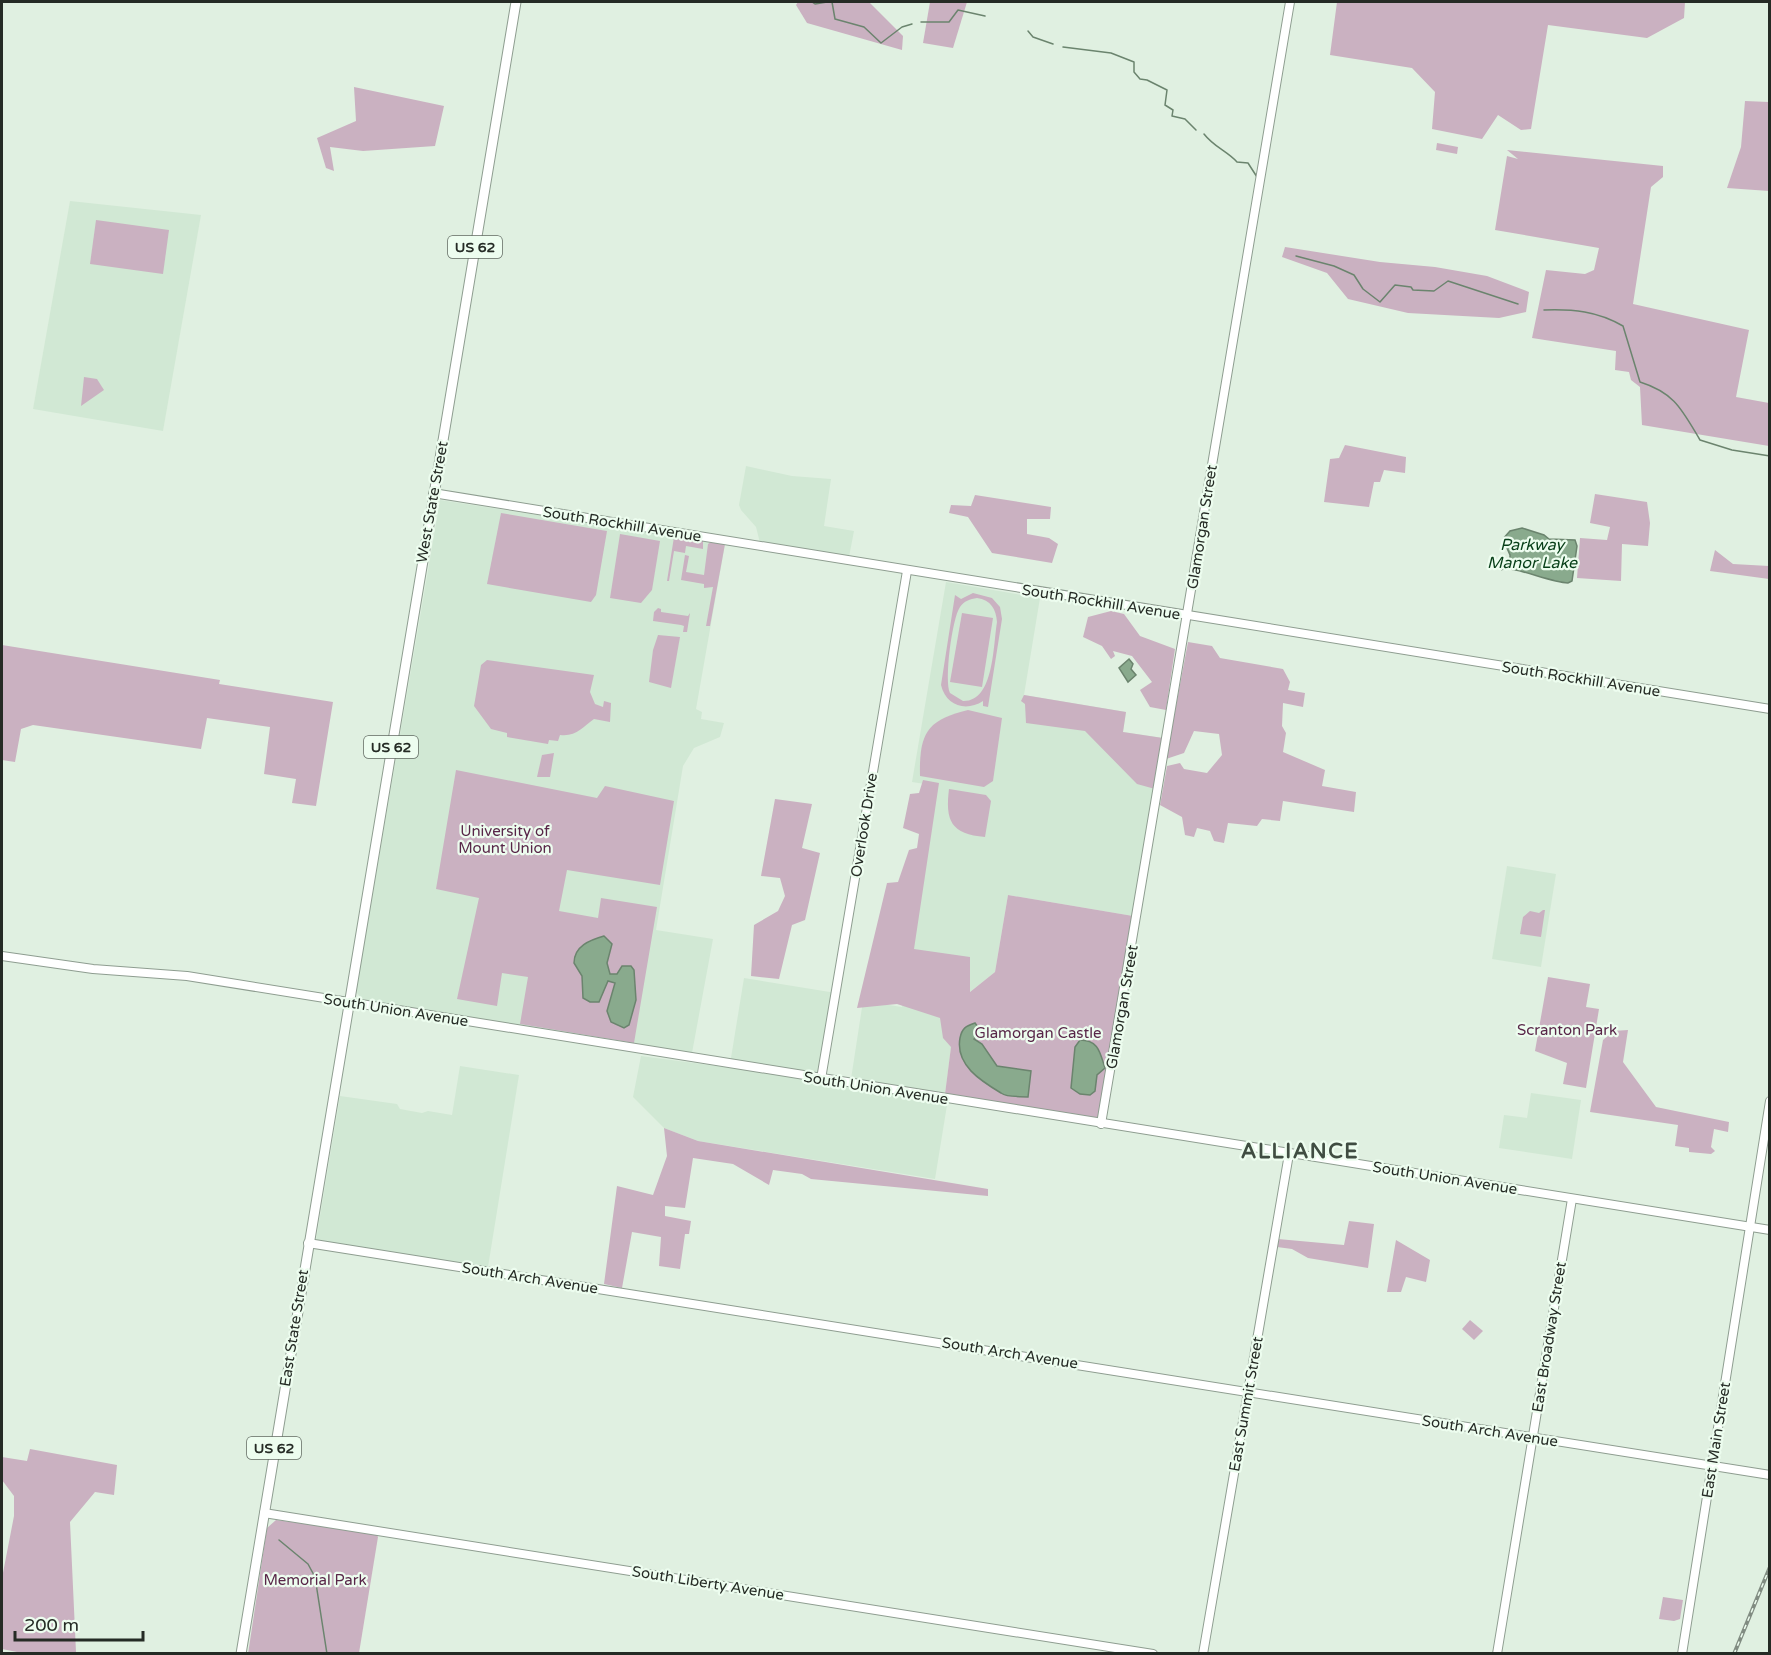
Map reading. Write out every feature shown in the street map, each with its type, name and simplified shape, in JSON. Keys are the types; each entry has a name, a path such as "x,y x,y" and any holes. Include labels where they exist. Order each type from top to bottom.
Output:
{"highway":[{"name":"West State Street","path":"348,1002 516,2"},
{"name":"East State Street","path":"240,1653 348,1002"}],"street":[{"name":"Glamorgan Street","path":"1101,1124 1290,2"},
{"name":"South Rockhill Avenue","path":"433,493 1770,709"},
{"name":"Overlook Drive","path":"821,1079 907,571"},
{"name":"South Union Avenue","path":"2,956 96,969 167,973 1770,1230"},
{"name":"East Main Street","path":"1682,1653 1770,1101"},
{"name":"East Summit Street","path":"1203,1653 1250,1392 1289,1154"},
{"name":"East Broadway Street","path":"1497,1653 1572,1199"},
{"name":"South Arch Avenue","path":"308,1243 1770,1475"},
{"name":"South Liberty Avenue","path":"264,1513 1153,1653"}],"shaded area":[{"path":"70,201 201,215 163,431 33,409"},
{"path":"746,466 792,476 831,479 824,526 854,531 849,557 760,543 756,527 739,505"},
{"name":"University of Mount Union","path":"440,500 725,544 696,709 702,712 701,719 724,723 720,737 694,748 683,766 656,930 713,939 692,1053 414,1009 362,999 356,992"},
{"path":"946,582 1040,598 1024,695 1126,712 1123,732 1163,738 1133,916 1008,895 995,972 957,1002 945,1094 851,1079 863,1001 902,1007 937,786 912,782"},
{"path":"1507,866 1556,874 1541,967 1492,959"},
{"path":"744,978 836,993 822,1080 948,1099 935,1179 698,1141 664,1128 633,1097 641,1056 814,1079 730,1064"},
{"path":"460,1066 519,1075 488,1267 316,1240 340,1096 397,1104 400,1109 422,1113 428,1111 452,1115"},
{"path":"1531,1093 1581,1100 1572,1159 1499,1148 1504,1115 1527,1118"}],"green space":[{"path":"798,2 869,2 903,36 902,50 807,23 796,5"},
{"path":"930,2 967,2 953,48 923,43"},
{"path":"1337,2 1685,2 1684,18 1647,38 1548,25 1531,129 1521,130 1498,115 1482,139 1432,129 1435,92 1412,68 1330,55"},
{"path":"354,87 444,106 435,146 363,151 330,147 334,171 326,168 317,138 356,121"},
{"path":"1745,101 1769,102 1769,191 1727,188 1741,147"},
{"path":"1437,143 1458,147 1457,154 1436,150"},
{"path":"1507,150 1663,166 1663,177 1651,187 1633,304 1749,330 1736,397 1769,403 1769,446 1642,425 1640,387 1631,380 1629,372 1615,370 1616,351 1532,338 1546,270 1585,274 1594,270 1599,248 1495,230 1507,156 1518,159"},
{"path":"96,220 169,230 163,274 90,264"},
{"path":"1285,247 1487,276 1529,292 1526,312 1499,318 1408,313 1348,299 1327,273 1282,257"},
{"path":"84,377 97,379 104,390 81,406"},
{"path":"1345,445 1406,457 1405,473 1384,470 1380,482 1374,482 1369,507 1324,502 1330,459 1339,458"},
{"path":"1595,494 1647,502 1650,523 1648,546 1622,544 1621,581 1577,578 1580,538 1607,540 1610,527 1590,523"},
{"path":"975,495 1051,507 1050,519 1027,519 1027,534 1049,538 1058,544 1052,563 992,553 968,517 949,513 951,505 971,506"},
{"path":"501,513 607,531 596,595 591,602 487,584"},
{"path":"620,534 660,541 652,590 641,603 610,598"},
{"path":"674,537 703,541 703,549 686,546 685,553 674,551 669,581 667,581"},
{"path":"711,542 725,544 710,626 706,626 713,587 704,588 704,584 681,580 685,555 689,556 686,572 704,575 708,544"},
{"path":"1715,550 1733,564 1769,566 1769,579 1710,571"},
{"path":"973,593 992,598 1000,607 1002,619 988,707 983,706 983,701 970,706 958,705 947,698 941,685 955,595 961,599","holes":["977,598 986,601 994,609 997,622 993,658 981,692 973,699 963,701 950,693 948,663 957,613 965,602"]},
{"path":"658,608 661,612 688,616 690,613 687,632 683,632 684,626 681,625 653,621 654,612"},
{"path":"1111,611 1124,614 1140,636 1175,649 1166,710 1150,707 1140,690 1152,682 1132,656 1113,651 1115,656 1111,659 1102,646 1083,637 1088,617"},
{"path":"962,613 993,618 982,687 950,682"},
{"path":"658,635 680,637 671,688 649,682 653,650"},
{"path":"1188,642 1212,646 1220,658 1283,669 1290,682 1288,690 1305,693 1303,707 1283,703 1282,726 1286,733 1283,752 1325,770 1322,786 1356,792 1354,812 1283,801 1280,821 1262,819 1257,826 1228,823 1224,843 1214,841 1210,831 1197,828 1194,837 1185,835 1182,817 1160,805 1167,766 1180,763 1184,769 1207,773 1222,755 1219,734 1194,731 1184,753 1166,759"},
{"path":"2,645 220,680 219,684 333,702 316,806 292,803 296,779 264,774 270,727 207,718 201,749 33,725 21,729 15,762 2,760"},
{"path":"487,660 594,675 590,692 595,704 603,707 604,701 611,703 610,722 594,719 575,733 560,735 558,741 549,740 548,744 507,737 507,733 491,729 474,706 481,665"},
{"path":"1024,695 1126,712 1123,732 1163,738 1155,789 1137,784 1085,731 1026,723 1025,704 1021,701"},
{"path":"968,710 1002,718 993,781 984,787 920,776 921,749 928,731 943,718"},
{"path":"554,753 550,777 537,777 542,755"},
{"path":"456,770 597,798 605,786 674,801 660,885 567,870 559,911 598,918 601,898 657,907 634,1043 520,1024 528,977 502,973 497,1006 457,999 479,898 436,889"},
{"name":"Glamorgan Castle","path":"923,780 939,783 914,949 970,957 970,992 995,972 1008,895 1133,916 1099,1120 945,1094 951,1047 943,1038 940,1018 897,1004 857,1008 887,883 898,882 909,850 917,848 919,834 903,828 910,794 919,793"},
{"path":"949,789 986,795 991,801 985,837 964,833 953,824 948,810"},
{"path":"775,799 812,804 802,848 820,853 805,920 792,925 779,979 751,976 754,925 778,911 785,896 780,878 761,876"},
{"path":"1545,910 1541,937 1520,934 1523,917 1530,911 1539,913"},
{"name":"Scranton Park","path":"1548,977 1590,984 1586,1007 1599,1009 1586,1088 1563,1084 1567,1063 1535,1051"},
{"path":"1628,1030 1623,1062 1656,1107 1729,1122 1728,1132 1714,1129 1711,1147 1715,1151 1711,1154 1689,1152 1689,1148 1675,1146 1678,1125 1590,1112 1603,1040 1613,1031"},
{"path":"664,1128 698,1141 988,1189 988,1196 811,1179 802,1174 773,1170 769,1185 733,1164 693,1158 685,1208 665,1206 665,1216 691,1221 689,1234 685,1234 680,1269 659,1266 661,1237 632,1232 622,1288 604,1284 617,1186 653,1195 667,1156"},
{"path":"1349,1221 1374,1224 1368,1268 1308,1258 1292,1249 1277,1247 1278,1239 1344,1245"},
{"path":"1396,1240 1430,1260 1426,1282 1406,1277 1401,1292 1387,1292"},
{"path":"1470,1320 1483,1331 1474,1340 1462,1329"},
{"path":"30,1449 117,1465 114,1495 95,1492 70,1522 76,1652 81,1653 22,1653 2,1649 2,1578 14,1516 14,1496 2,1480 2,1457 27,1461"},
{"name":"Memorial Park","path":"276,1520 376,1533 378,1537 359,1653 248,1654 267,1528"},
{"path":"1663,1597 1683,1600 1680,1619 1674,1621 1659,1619"}],"water":[{"name":"Parkway Manor Lake","path":"1522,528 1544,535 1549,539 1575,540 1577,546 1572,581 1560,582 1512,569 1501,570 1504,565 1499,565 1499,560 1510,565 1510,555 1503,539 1510,531"},
{"path":"1129,659 1133,664 1131,669 1136,675 1128,682 1119,668"},
{"path":"604,936 612,944 607,963 610,974 617,974 622,966 631,966 634,970 636,1000 629,1025 624,1028 611,1022 607,1011 615,983 608,981 599,1002 590,1002 583,998 582,976 574,963 580,948"},
{"path":"975,1023 981,1031 974,1039 982,1044 997,1066 1031,1071 1028,1097 1004,1095 971,1071 961,1056 960,1038 965,1028"},
{"path":"1080,1040 1091,1042 1098,1048 1105,1068 1097,1075 1095,1091 1090,1095 1080,1094 1071,1088 1075,1047"}],"waterway":[{"path":"812,2 815,4 827,2"},
{"path":"832,2 835,19 864,27 881,43 902,27 912,24"},
{"path":"921,22 949,22 958,10 985,16"},
{"path":"1028,31 1033,37 1053,44"},
{"path":"1063,47 1111,53 1134,62 1134,72 1140,79 1167,90 1165,105 1173,110 1172,116 1185,119 1196,130"},
{"path":"1204,134 1237,162 1248,163 1257,177"},
{"path":"1296,256 1334,266 1354,275 1363,289 1380,302 1395,285 1411,287 1413,290 1434,291 1448,281 1518,304"},
{"path":"1544,310 1585,312 1604,317 1623,326 1640,382 1670,397 1682,411 1700,440 1732,450 1770,456"},
{"path":"279,1540 308,1564 315,1577 327,1654"}],"railway":[{"path":"1734,1654 1770,1567"}],"district":[{"name":"ALLIANCE","path":"1300,1151"}]}
